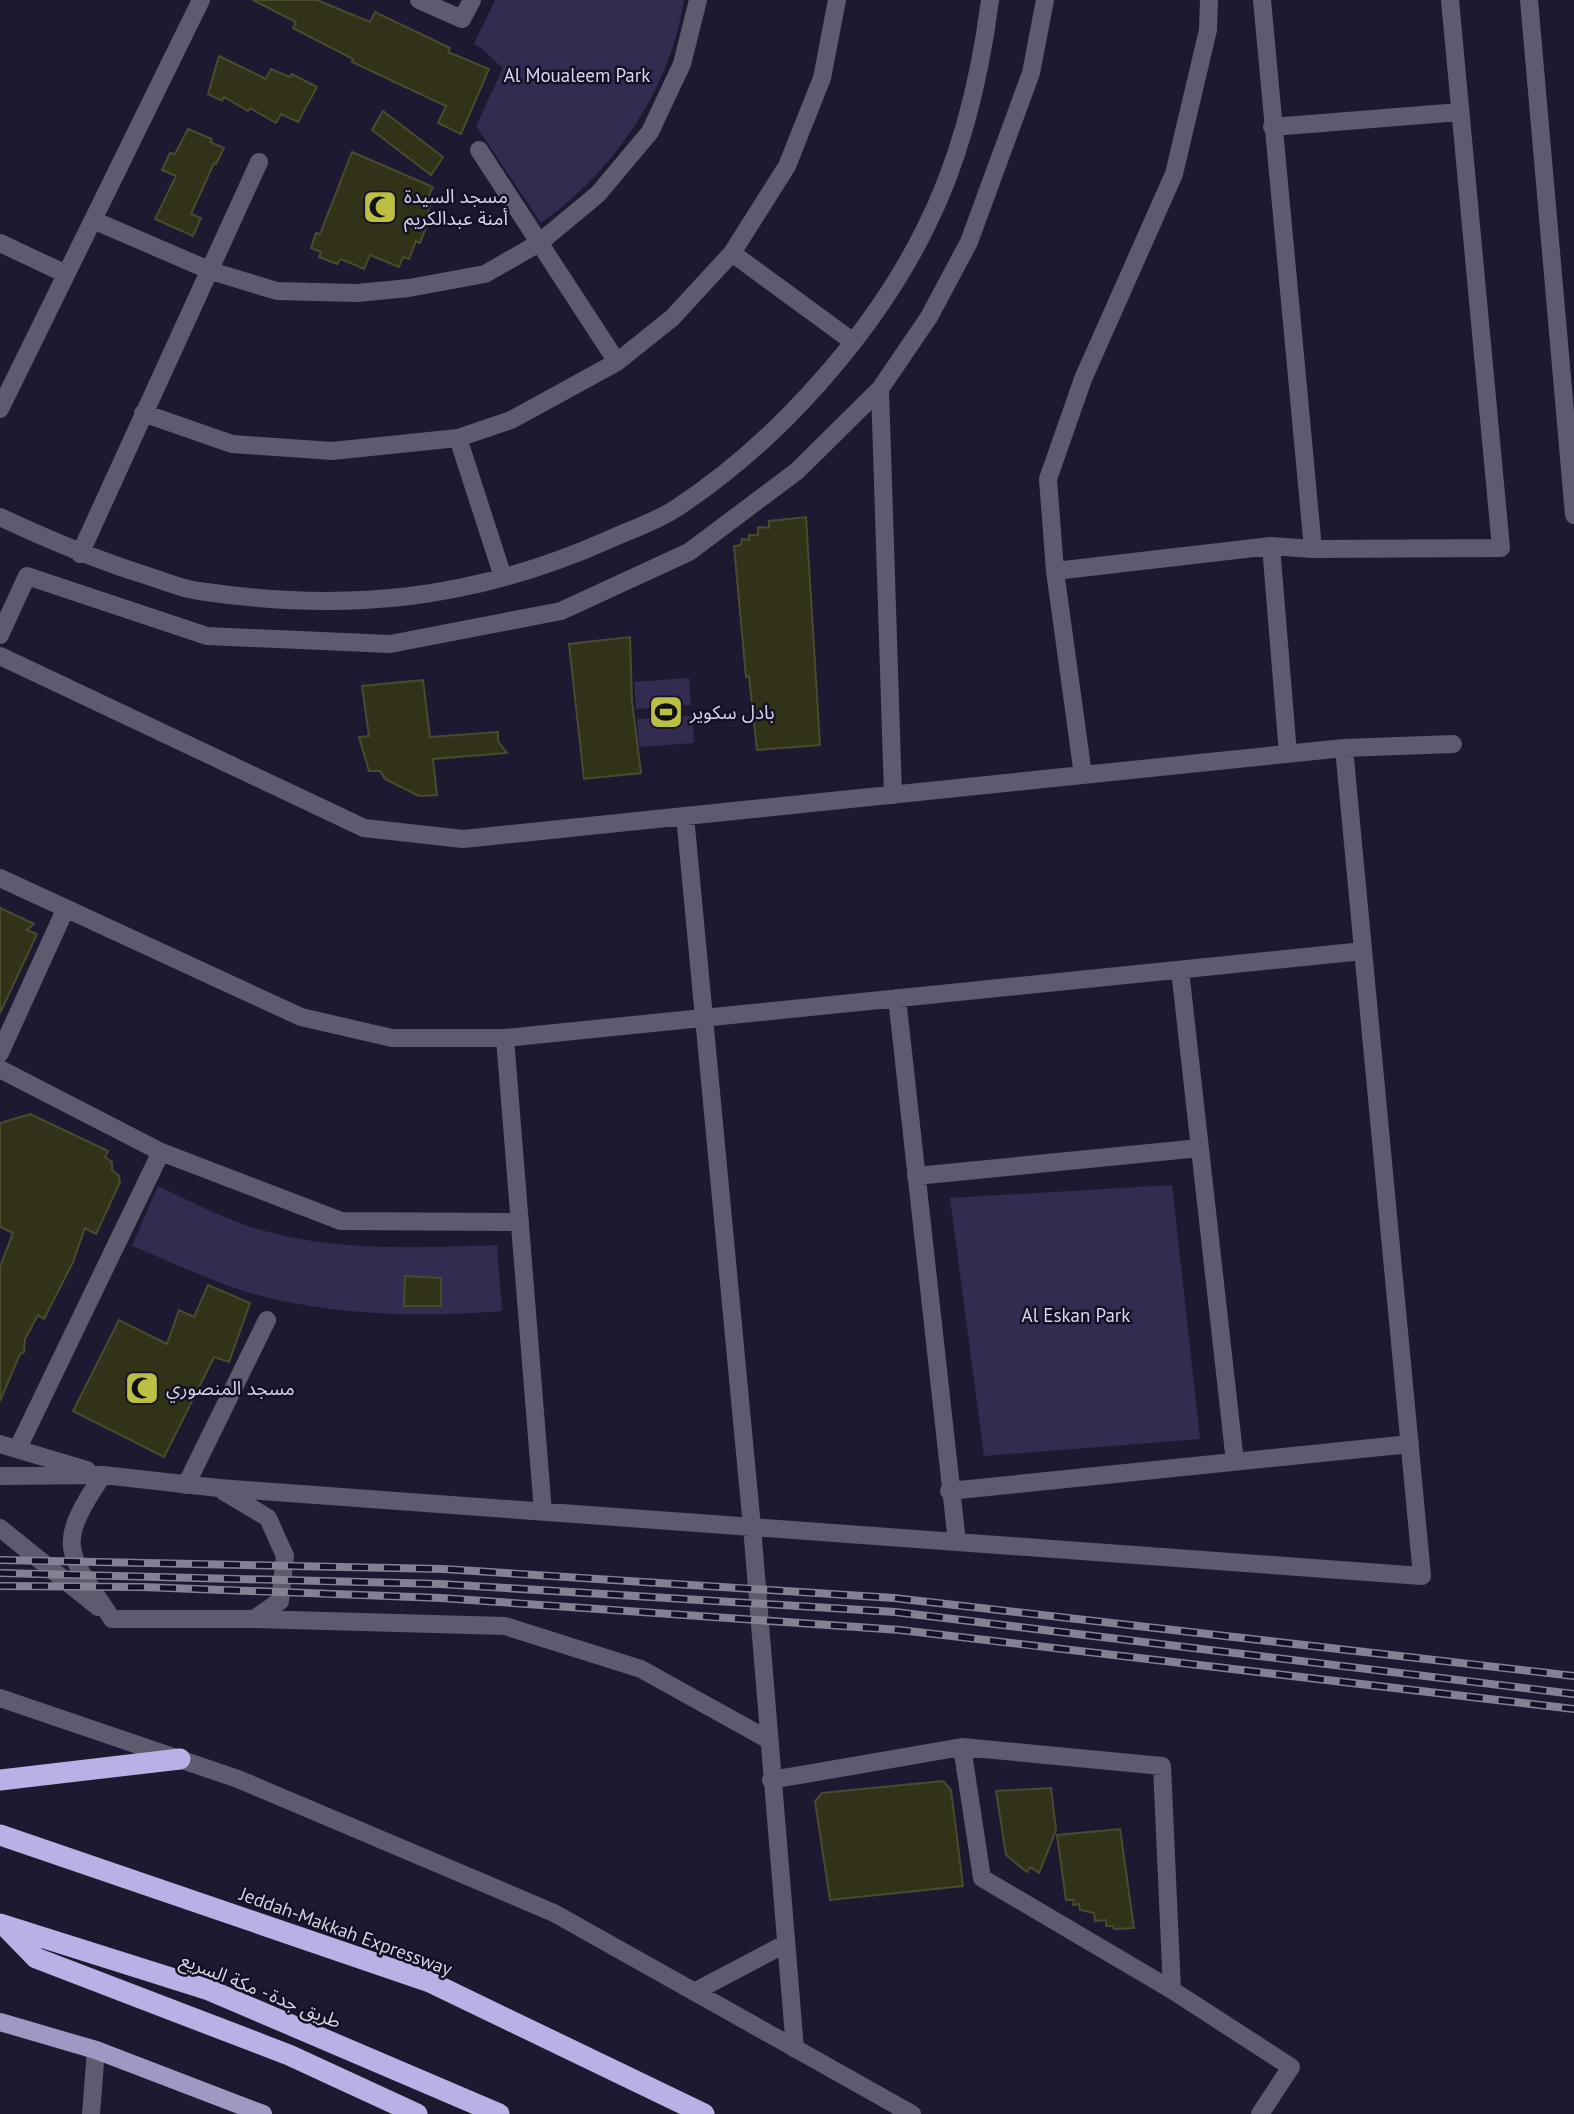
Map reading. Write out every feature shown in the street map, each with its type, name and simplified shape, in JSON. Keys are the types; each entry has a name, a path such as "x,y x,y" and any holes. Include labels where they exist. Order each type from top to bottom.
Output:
{"highway":[{"path":"0,1780 180,1759"},
{"name":"Jeddah-Makkah Expressway","path":"0,1835 430,1982 704,2114"},
{"path":"3,1925 36,1958 289,2055 417,2114"},
{"name":"طريق جدة - مكة السريع","path":"3,1925 209,1990 499,2114"}],"main road":[{"path":"0,2022 96,2050 263,2114"}],"street":[{"path":"0,409 201,0"},
{"path":"419,0 462,19 472,0"},
{"path":"93,220 211,271 277,290 356,293 485,274 538,243 598,194 650,132 682,64 698,0"},
{"path":"144,413 232,444 332,451 458,438 511,420 617,362 672,318 732,253 787,166 822,78 837,0"},
{"path":"0,517 80,554 196,591 340,603 432,595 550,566 673,511 742,459 813,389 890,291 925,229 955,159 983,55 990,0"},
{"path":"0,635 27,576 207,636 390,644 561,611 689,552 797,471 880,389 929,317 970,243 1031,73 1045,0"},
{"path":"1083,775 1055,571 1048,480 1083,379 1174,174 1208,30 1209,0"},
{"path":"1262,0 1313,549"},
{"path":"1055,571 1270,546 1313,549 1501,548 1450,0"},
{"path":"1529,0 1569,387 1574,515"},
{"path":"1272,127 1460,112"},
{"path":"479,150 617,362"},
{"path":"80,554 259,162"},
{"path":"0,243 66,274"},
{"path":"732,253 852,341"},
{"path":"880,389 893,795"},
{"path":"458,438 503,577"},
{"path":"1270,546 1288,754"},
{"path":"0,656 363,828 463,839 1343,748 1453,744"},
{"path":"0,1476 103,1475 219,1488 1422,1576 1343,748"},
{"path":"685,816 752,1527 767,1739 795,2049"},
{"path":"0,878 302,1017 393,1038 505,1038 1363,951"},
{"path":"0,1053 65,910"},
{"path":"1180,970 1236,1462"},
{"path":"897,998 949,1492 957,1542"},
{"path":"505,1038 543,1512"},
{"path":"0,1069 161,1152 341,1221 520,1222"},
{"path":"916,1176 1200,1148"},
{"path":"103,1475 9,1446 161,1152"},
{"path":"186,1485 267,1320"},
{"path":"949,1492 1410,1444"},
{"path":"103,1475 85,1501 71,1531 72,1559 112,1619"},
{"path":"219,1488 268,1517 285,1556 280,1601 254,1619"},
{"path":"0,1528 112,1619 254,1619 505,1626 641,1670 767,1739"},
{"path":"0,1699 239,1779 554,1913 912,2114"},
{"path":"771,1780 962,1747 1162,1766 1172,1990"},
{"path":"962,1747 982,1878 1172,1990 1291,2067 1259,2114"},
{"path":"694,1992 785,1944"},
{"path":"92,2114 96,2050"}],"green space":[{"name":"Al Moualeem Park","path":"495,0 684,0 666,66 635,126 592,179 541,223 476,126 503,68 474,44"},
{"path":"689,678 691,705 636,709 634,682"},
{"path":"692,716 694,743 639,747 637,719"},
{"name":"Al Eskan Park","path":"1172,1185 1200,1439 984,1456 950,1198"},
{"path":"158,1186 239,1223 312,1241 404,1247 497,1245 502,1311 446,1314 362,1312 278,1300 222,1284 132,1246"}],"building":[{"path":"253,0 317,0 370,22 375,12 450,48 448,52 489,69 461,134 438,123 446,106 352,62 353,59 293,28 296,22"},
{"path":"219,56 266,79 271,69 290,77 292,74 317,87 298,122 281,114 276,123 250,108 248,111 224,97 222,101 208,94"},
{"path":"383,111 443,157 431,175 372,130"},
{"path":"188,129 212,139 210,142 224,148 216,164 214,163 191,214 201,218 193,236 155,219 176,176 162,170 170,153 175,154"},
{"name":"مسجد السيدة أمنة عبدالكريم","path":"352,152 433,187 428,197 433,199 426,216 430,217 420,243 416,241 409,259 403,257 399,267 370,255 364,269 341,259 337,264 319,257 321,252 311,248 316,233 320,234"},
{"path":"806,517 820,745 757,750 749,676 746,677 734,546 741,545 742,539 749,540 749,535 758,535 758,527 769,528 769,521"},
{"path":"630,637 632,702 641,773 584,779 569,644"},
{"path":"423,680 430,737 498,732 498,741 507,753 433,759 437,795 419,796 385,779 380,771 369,771 359,737 369,736 362,686"},
{"path":"0,908 34,924 27,930 37,934 0,1013"},
{"path":"30,1114 108,1151 105,1157 112,1162 112,1170 119,1176 120,1182 96,1234 85,1228 73,1262 44,1319 38,1315 25,1339 24,1352 20,1354 0,1401 0,1267 13,1233 0,1227 0,1123"},
{"path":"405,1276 441,1278 441,1306 404,1306"},
{"name":"مسجد المنصوري","path":"208,1285 250,1303 229,1362 214,1357 164,1457 73,1411 119,1320 167,1344 179,1310 194,1317"},
{"path":"943,1781 951,1790 963,1886 830,1900 815,1801 822,1793"},
{"path":"1051,1788 1056,1830 1039,1873 1030,1867 1027,1872 1006,1855 996,1791"},
{"path":"1120,1829 1134,1928 1114,1929 1113,1926 1106,1926 1106,1920 1095,1921 1094,1913 1080,1910 1079,1904 1073,1905 1074,1900 1066,1900 1057,1835"}],"railway":[{"path":"0,1560 443,1569 894,1598 1574,1676"},
{"path":"0,1573 441,1584 895,1612 1574,1694"},
{"path":"0,1586 142,1587 441,1598 900,1630 1574,1709"}],"place":[{"name":"مسجد السيدة أمنة عبدالكريم","path":"380,207"},
{"name":"بادل سكوير","path":"666,712"},
{"name":"مسجد المنصوري","path":"142,1388"}]}
